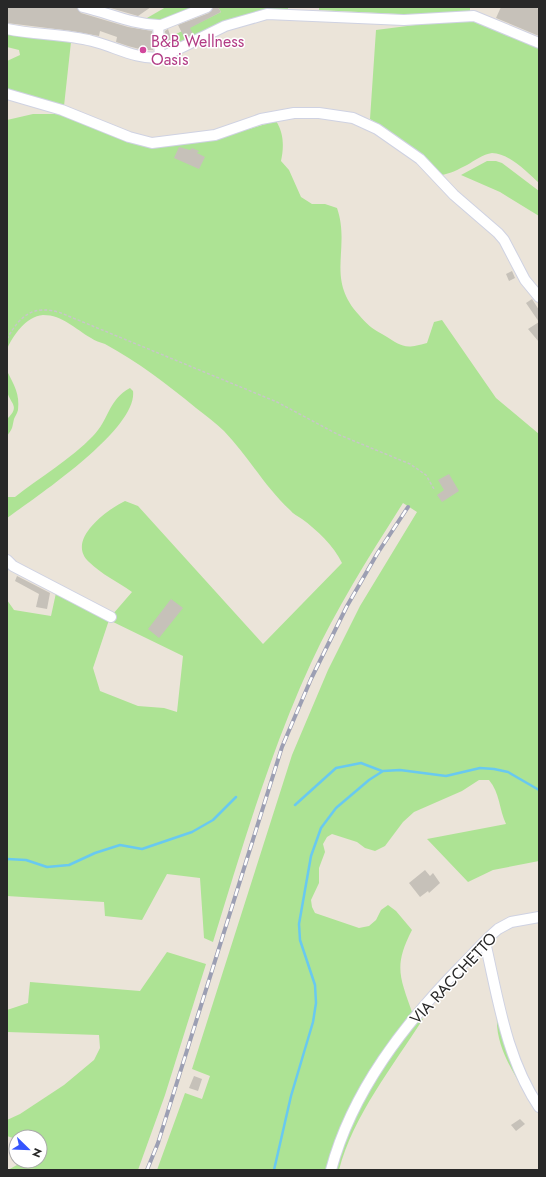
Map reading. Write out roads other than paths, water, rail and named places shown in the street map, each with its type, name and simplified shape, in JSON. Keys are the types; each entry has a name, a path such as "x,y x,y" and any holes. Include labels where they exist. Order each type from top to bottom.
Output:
{"street":[{"path":"83,7 108,13 138,24 159,26 207,7"},
{"path":"7,29 92,41 137,57 160,58 225,26 267,14 315,12 404,20 476,11 539,43"},
{"path":"108,13 117,12 139,18"},
{"path":"159,26 160,58"},
{"path":"7,94 62,110 129,137 152,142 215,135 261,119 294,113 319,113 359,120 377,129 420,159 459,200 498,233 506,244 526,280 539,297"},
{"path":"7,560 13,566 112,617"},
{"name":"VIA RACCHETTO","path":"331,1170 344,1132 381,1064 419,1010 485,942 504,925 539,917"},
{"path":"485,942 513,1057 522,1080 539,1107"}],"waterway":[{"path":"295,805 336,768 361,763 382,771"},
{"path":"274,1170 291,1096 313,1022 316,1003 315,985 300,940 299,924 311,856 321,828 336,808 369,780 383,771 400,770 446,776 480,768 494,769 508,772 539,790"},
{"path":"7,859 26,860 47,867 69,865 95,853 120,845 142,849 192,832 213,820 236,797"}],"railway":[{"path":"147,1170 158,1143 282,747 311,679 347,606 377,554 408,507"}],"place":[{"name":"B&B Wellness Oasis","path":"143,50"}]}
